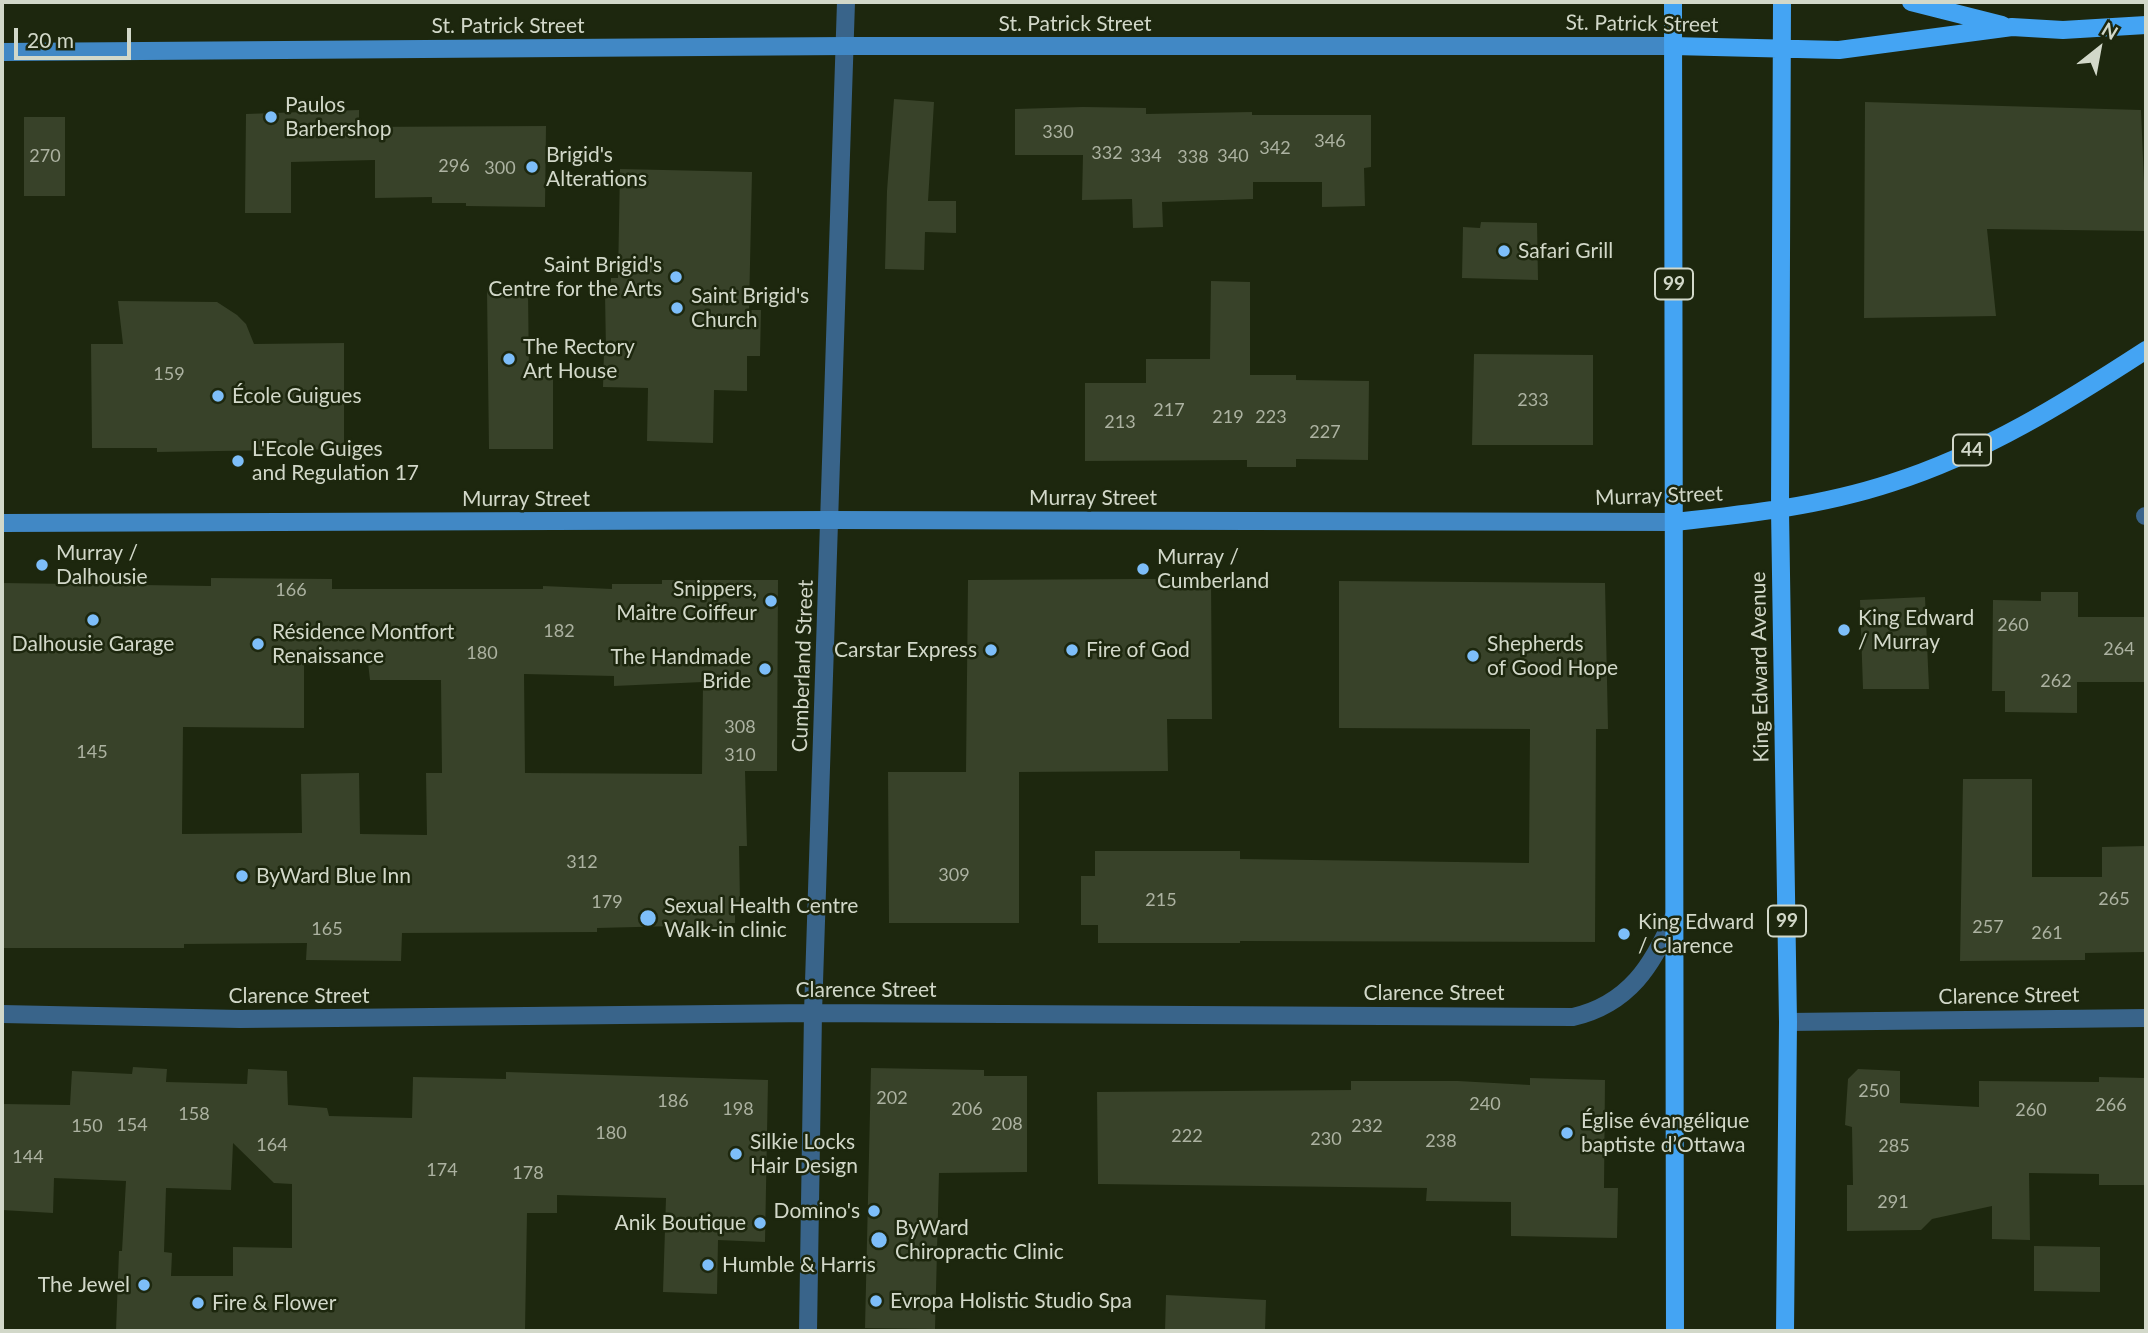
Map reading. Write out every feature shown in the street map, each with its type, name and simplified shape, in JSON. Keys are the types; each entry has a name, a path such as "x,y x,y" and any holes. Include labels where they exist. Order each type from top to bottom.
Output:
{"main road":[{"name":"99","path":"1674,2 1677,909 1675,1331"},
{"name":"King Edward Avenue","path":"1782,2 1780,510 1788,1022 1785,1331"},
{"path":"1911,2 2012,27"},
{"name":"St. Patrick Street","path":"2,52 846,46 1673,46 1839,50 2012,27 2063,30 2146,24"},
{"name":"Murray Street","path":"2,523 831,520 1675,522 1780,510 1889,484 1939,466 2019,429 2146,350"}],"street":[{"name":"Cumberland Street","path":"808,1331 813,1013 846,2"},
{"name":"Clarence Street","path":"2,1014 240,1019 813,1013 1573,1017 1594,1012 1614,1001 1645,974 1659,951 1677,909"},
{"name":"Clarence Street","path":"1788,1022 2146,1018"}],"building":[{"path":"894,99 934,102 928,201 956,201 956,233 925,232 924,270 885,269 887,191"},
{"path":"1865,102 2141,110 2146,231 1987,229 1996,316 1864,318"},
{"path":"1146,108 1146,114 1252,112 1252,115 1371,115 1371,167 1364,168 1365,206 1322,207 1322,182 1253,182 1253,199 1162,202 1163,227 1133,228 1132,199 1082,200 1083,155 1015,155 1015,109"},
{"path":"359,110 359,127 546,126 545,207 432,203 432,197 375,198 375,160 291,162 291,213 245,213 246,114"},
{"path":"24,117 65,117 65,196 24,196"},
{"name":"Saint Brigid's Church","path":"620,169 752,172 749,310 761,310 760,356 747,356 747,391 714,390 713,443 647,441 648,388 603,387 606,351 605,294 610,294 611,278 618,278"},
{"name":"Safari Grill","path":"1481,222 1537,223 1538,280 1462,278 1463,227 1480,228"},
{"path":"1211,281 1250,282 1250,375 1296,375 1296,380 1369,381 1368,460 1296,459 1296,467 1247,467 1247,460 1085,461 1085,383 1146,383 1146,359 1210,359"},
{"name":"The Rectory Art House","path":"487,291 528,291 529,376 553,376 553,449 489,449"},
{"name":"École Guigues","path":"118,301 217,302 246,324 254,344 344,343 344,449 157,452 157,448 92,448 91,344 123,344"},
{"path":"1474,354 1593,355 1593,445 1472,445"},
{"path":"211,578 332,579 332,589 543,589 543,586 612,589 612,584 662,584 662,580 778,580 777,771 745,771 747,846 739,846 740,903 735,903 735,923 719,923 719,933 676,934 676,926 597,928 597,932 402,933 401,961 306,960 307,943 184,944 184,948 2,948 2,583 211,586","holes":["304,654 367,654 370,680 441,680 442,773 426,773 427,835 360,834 359,773 301,774 302,833 182,834 183,727 304,728","524,674 614,676 614,686 703,682 702,774 525,773"]},
{"path":"1211,579 1212,719 1167,719 1168,771 1019,772 1019,923 889,923 888,772 966,772 968,580"},
{"path":"1339,581 1605,583 1608,729 1596,729 1595,942 1098,943 1098,925 1081,925 1081,876 1095,876 1095,851 1240,851 1240,859 1529,863 1530,729 1339,728"},
{"path":"2041,592 2078,592 2078,617 2146,617 2146,682 2077,682 2077,713 2005,712 2005,691 1992,691 1993,600 2041,601"},
{"path":"1925,597 1929,689 1863,689 1860,600"},
{"path":"1963,779 2032,779 2032,877 2102,877 2102,847 2146,846 2146,952 2085,953 2085,960 1960,961"},
{"path":"133,1067 167,1069 166,1082 247,1084 248,1069 287,1071 288,1105 327,1108 329,1116 412,1118 413,1077 506,1079 506,1072 768,1080 765,1242 718,1240 717,1294 663,1292 666,1198 557,1195 557,1213 527,1213 525,1331 116,1331 119,1251 122,1251 126,1181 54,1178 53,1213 2,1210 2,1104 70,1105 72,1071 132,1074","holes":["233,1143 274,1183 292,1184 292,1248 233,1247 233,1276 171,1276 172,1253 164,1252 166,1188 231,1190"]},
{"path":"871,1068 984,1070 984,1076 1027,1076 1027,1172 939,1173 935,1329 865,1328"},
{"path":"1858,1069 1900,1071 1900,1103 1979,1107 1979,1081 2099,1082 2099,1077 2146,1078 2144,1185 2099,1185 2099,1174 2029,1173 2030,1240 1992,1239 1992,1206 1932,1219 1921,1230 1847,1231 1847,1185 1853,1185 1852,1127 1845,1125 1848,1079"},
{"path":"1530,1078 1605,1080 1604,1188 1618,1188 1617,1238 1511,1236 1511,1202 1426,1201 1427,1188 1098,1184 1097,1092 1351,1090 1351,1081 1458,1081 1530,1085"},
{"path":"2034,1246 2100,1247 2100,1292 2034,1291"},
{"path":"1166,1295 1266,1300 1265,1331 1165,1331"}],"place":[{"name":"Paulos Barbershop","path":"271,117"},
{"name":"Brigid's Alterations","path":"532,167"},
{"name":"Safari Grill","path":"1504,251"},
{"name":"Saint Brigid's Centre for the Arts","path":"676,277"},
{"name":"Saint Brigid's Church","path":"677,308"},
{"name":"The Rectory Art House","path":"509,359"},
{"name":"École Guigues","path":"218,396"},
{"name":"L'Ecole Guiges and Regulation 17","path":"238,461"},
{"name":"Murray / Dalhousie","path":"42,565"},
{"name":"Murray / Cumberland","path":"1143,569"},
{"name":"Snippers, Maitre Coiffeur","path":"771,601"},
{"name":"Dalhousie Garage","path":"93,620"},
{"name":"King Edward / Murray","path":"1844,630"},
{"name":"Résidence Montfort Renaissance","path":"258,644"},
{"name":"Carstar Express","path":"991,650"},
{"name":"Fire of God","path":"1072,650"},
{"name":"Shepherds of Good Hope","path":"1473,656"},
{"name":"The Handmade Bride","path":"765,669"},
{"name":"ByWard Blue Inn","path":"242,876"},
{"name":"Sexual Health Centre Walk-in clinic","path":"648,918"},
{"name":"King Edward / Clarence","path":"1624,934"},
{"name":"Église évangélique baptiste d’Ottawa","path":"1567,1133"},
{"name":"Silkie Locks Hair Design","path":"736,1154"},
{"name":"Domino's","path":"874,1211"},
{"name":"Anik Boutique","path":"760,1223"},
{"name":"ByWard Chiropractic Clinic","path":"879,1240"},
{"name":"Humble & Harris","path":"708,1265"},
{"name":"The Jewel","path":"144,1285"},
{"name":"Evropa Holistic Studio Spa","path":"876,1301"},
{"name":"Fire & Flower","path":"198,1303"}]}
